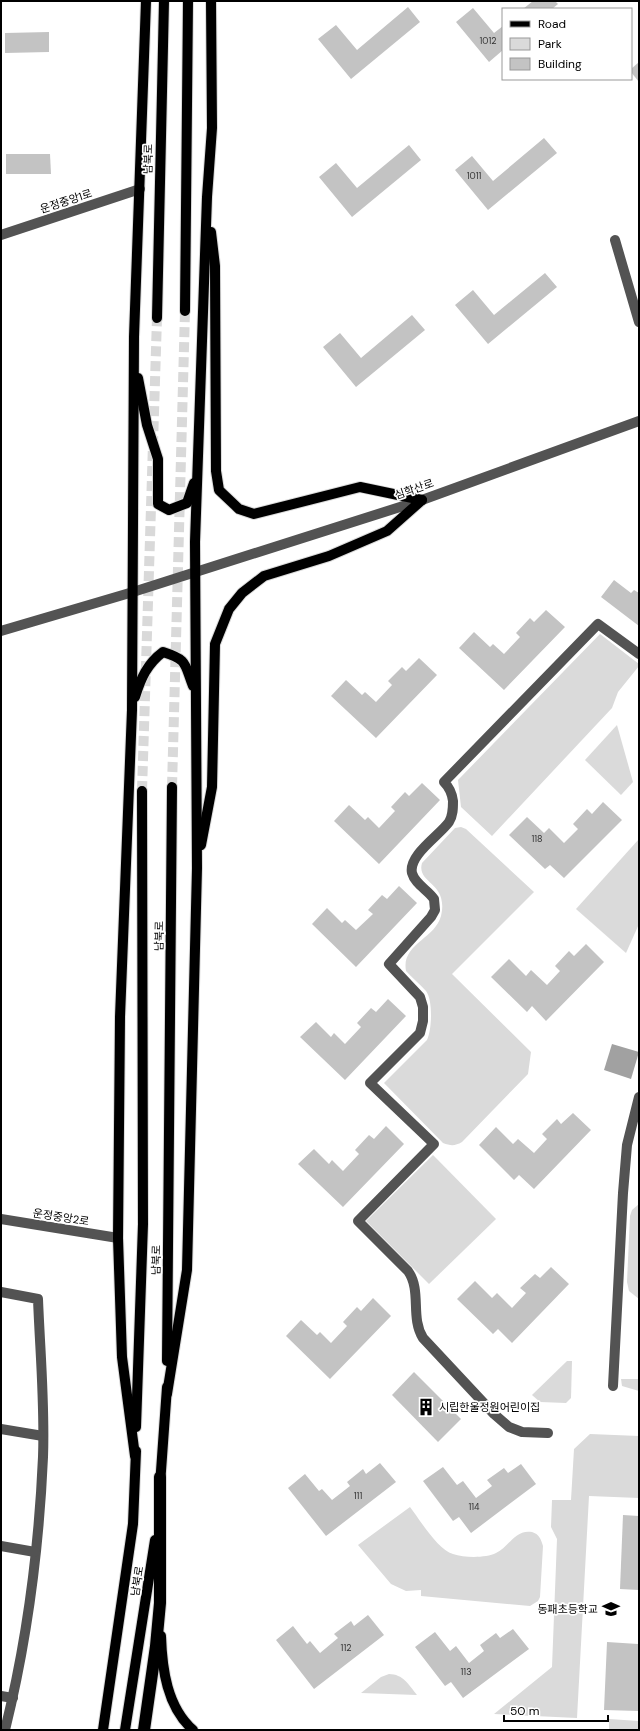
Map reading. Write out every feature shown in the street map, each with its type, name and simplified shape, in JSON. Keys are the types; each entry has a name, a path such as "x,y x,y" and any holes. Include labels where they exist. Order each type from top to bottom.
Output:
{"highway":[{"path":"144,1730 156,1646 160,1603 160,1477"}],"main road":[{"path":"135,1456 122,1357 118,1238 120,1017 132,710 134,356 146,1"},
{"name":"남북로","path":"157,318 164,1"},
{"path":"185,311 188,1"},
{"path":"167,1394 187,1270 197,868 195,572 207,197 212,128 211,1"},
{"path":"207,197 215,266 216,471 219,490 239,509 254,514 360,488 422,500"},
{"path":"134,356 147,425 158,459 158,504 169,510 186,503 197,475"},
{"path":"197,868 212,787 215,644 229,609 242,593 264,576 329,556 387,531 422,500"},
{"path":"132,710 140,681 152,660 163,652 181,657 185,663 196,691"},
{"name":"남북로","path":"125,1730 155,1549 167,1394 172,787"},
{"name":"남북로","path":"103,1730 133,1524 142,1224 142,791"},
{"path":"160,1603 164,1672 170,1696 180,1714 193,1730"}],"street":[{"name":"운정중앙1로","path":"1,235 140,189"},
{"path":"615,240 639,322"},
{"name":"심학산로","path":"1,631 133,592 422,500 639,421"},
{"path":"548,1433 522,1432 509,1427 423,1338 418,1329 416,1318 413,1278 408,1271 358,1221 434,1144 370,1083 420,1033 423,1021 423,1007 420,997 389,964 431,917 435,910 434,899 417,881 412,873 412,865 416,857 450,821 452,814 452,794 450,788 444,782 598,624 639,654"},
{"path":"612,1386 627,1145 639,1097"},
{"name":"운정중앙2로","path":"1,1219 118,1238"},
{"path":"1,1292 38,1299 43,1436 35,1552 29,1608 13,1698 5,1730"},
{"path":"1,1429 43,1436"},
{"path":"1,1546 35,1552"},
{"path":"1,1696 13,1698"}],"green space":[{"path":"600,634 639,664 639,666 618,692 612,708 492,836 461,807 458,780"},
{"path":"617,725 633,782 621,795 585,760"},
{"path":"461,827 466,829 534,892 452,974 531,1052 528,1074 462,1142 448,1145 443,1143 384,1083 427,1040 429,1035 431,1015 430,1001 424,988 406,971 406,962 413,948 438,924 441,916 441,896 421,870 422,863 455,828"},
{"path":"639,839 639,924 626,953 576,909"},
{"path":"433,1155 496,1219 429,1284 366,1221"},
{"path":"639,1204 639,1299 629,1291 627,1282 630,1216 632,1210"},
{"path":"567,1361 572,1361 571,1398 566,1403 540,1402 532,1395"},
{"path":"621,1379 639,1379 639,1391 622,1386"},
{"path":"590,1434 639,1436 639,1498 589,1496 577,1718 494,1714 552,1667 557,1539 551,1527 552,1500 571,1500 574,1449"},
{"path":"410,1507 435,1541 441,1547 453,1554 475,1557 492,1555 501,1550 512,1539 521,1533 532,1532 538,1535 543,1546 540,1597 538,1601 530,1606 421,1596 421,1590 406,1591 391,1584 358,1545"},
{"path":"394,1674 402,1678 417,1695 361,1693 381,1677"},
{"path":"609,1719 639,1721 639,1730 609,1730"}],"shaded area":[{"path":"612,1044 639,1052 631,1079 604,1070"}],"building":[{"path":"533,1 555,1 558,4 553,8 524,8"},
{"path":"408,7 420,22 351,79 318,39 336,25 357,50"},
{"path":"473,8 494,33 502,27 502,51 489,62 456,22"},
{"path":"49,32 49,52 5,53 5,33"},
{"path":"639,62 639,82 632,73 632,68"},
{"path":"544,138 557,153 488,210 455,170 472,156 493,181"},
{"path":"409,145 421,160 352,217 319,177 336,163 357,188"},
{"path":"6,154 50,154 51,174 6,174"},
{"path":"545,273 557,287 488,344 455,305 473,290 494,315"},
{"path":"412,315 425,330 356,387 323,347 340,333 361,358"},
{"path":"614,580 631,593 634,590 639,593 639,626 601,597"},
{"path":"546,610 565,627 504,690 459,648 474,632 490,647 493,644 504,654 520,637 516,633 530,618 534,622"},
{"path":"419,658 437,675 376,738 331,696 346,680 362,695 365,692 376,702 392,685 388,681 402,667 406,671"},
{"path":"422,783 440,800 379,864 334,821 349,805 365,820 368,817 379,828 395,811 391,807 405,792 409,796"},
{"path":"603,802 622,820 564,878 550,865 545,869 509,835 527,817 544,833 549,828 564,843 578,829 573,824 587,809 592,814"},
{"path":"399,886 417,903 356,967 312,924 327,908 342,923 345,920 356,930 373,914 368,910 382,895 387,899"},
{"path":"586,944 604,962 546,1021 532,1006 527,1012 491,977 509,959 526,976 531,970 547,985 560,971 555,966 569,951 574,956"},
{"path":"388,999 406,1016 345,1080 300,1037 316,1022 331,1037 334,1033 345,1044 361,1027 357,1023 371,1008 376,1012"},
{"path":"573,1113 591,1130 534,1189 519,1175 514,1180 479,1145 496,1127 513,1144 518,1139 534,1153 547,1139 542,1134 557,1119 561,1124"},
{"path":"386,1126 404,1144 343,1207 298,1164 314,1149 329,1164 332,1160 343,1171 359,1154 355,1150 369,1135 374,1139"},
{"path":"551,1267 569,1284 512,1343 498,1329 493,1334 457,1299 475,1281 492,1298 497,1293 512,1308 526,1293 520,1288 535,1274 540,1278"},
{"path":"373,1298 391,1316 330,1379 286,1336 301,1320 317,1335 320,1332 331,1343 347,1326 343,1322 357,1307 361,1311"},
{"name":"시립한울정원어린이집","path":"414,1372 461,1419 438,1442 392,1395"},
{"path":"380,1463 396,1482 326,1536 288,1488 305,1474 319,1491 322,1489 332,1500 350,1486 347,1482 363,1469 366,1474"},
{"path":"521,1464 536,1484 471,1533 459,1517 453,1521 423,1481 443,1467 457,1485 463,1481 476,1498 492,1486 487,1480 504,1468 508,1473"},
{"path":"623,1515 639,1516 639,1590 620,1589"},
{"path":"368,1615 384,1635 314,1689 276,1640 293,1626 307,1644 310,1641 320,1653 338,1638 334,1634 351,1621 354,1626"},
{"path":"513,1629 529,1649 463,1698 451,1682 445,1686 415,1647 435,1632 450,1651 456,1646 469,1663 484,1651 480,1645 496,1633 500,1638"},
{"path":"638,1640 639,1711 604,1710 607,1642 638,1644"}],"tunnel":[{"path":"172,787 185,311"},
{"path":"142,791 157,318"}],"place":[{"name":"시립한울정원어린이집","path":"426,1407"},
{"name":"동패초등학교","path":"611,1609"}]}
